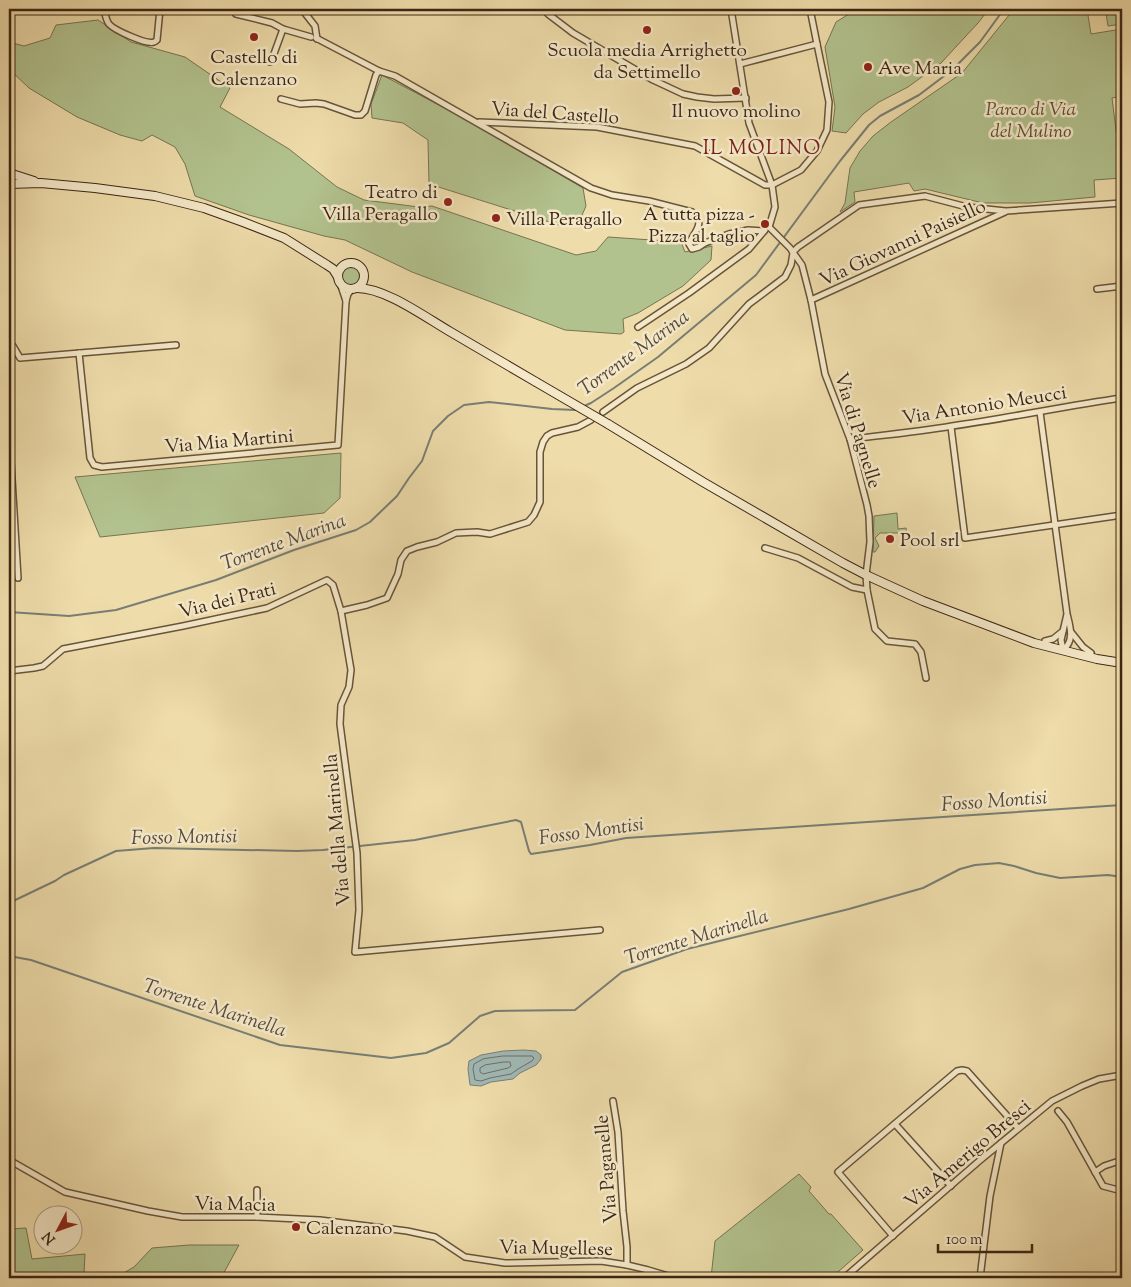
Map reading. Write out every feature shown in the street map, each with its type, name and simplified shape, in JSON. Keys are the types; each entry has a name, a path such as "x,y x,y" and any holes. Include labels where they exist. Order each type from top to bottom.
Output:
{"main road":[{"path":"9,173 41,183"},
{"path":"9,184 41,183 155,196 204,208 284,238 328,264 345,288 364,288 376,291 400,302 703,482 866,575 923,601 1034,643 1064,647 1120,662"},
{"path":"328,264 336,266 353,264 359,266 367,281 376,291"},
{"path":"339,280 340,270 346,265"},
{"path":"354,289 362,283 364,276"},
{"path":"1011,633 1045,641 1097,659 1120,662"}],"street":[{"path":"104,9 106,19 116,30 148,42 157,40 160,9"},
{"name":"Via del Castello","path":"237,9 236,14 272,23 283,29 315,38 379,71 395,76 476,122 597,127 695,146 764,184 772,185"},
{"path":"307,9 304,12 315,26 315,38"},
{"path":"312,9 322,9"},
{"path":"544,9 573,32 653,80 684,94 714,99 746,98"},
{"path":"476,122 590,188 612,195 649,201 692,212 698,217 699,221 696,232 690,241 690,247 692,248 699,247 729,234 748,230 764,231 771,229 774,207 772,185 749,123 731,9"},
{"path":"772,185 801,170 817,151 827,130 829,102 810,9"},
{"path":"258,59 271,62 283,29"},
{"path":"740,64 817,44"},
{"path":"281,99 300,104 324,104 355,115 361,115 365,112 376,75 379,71"},
{"path":"603,412 637,388 686,364 709,348 749,304 785,276 791,265 791,250 859,205 925,196 967,207 1006,212 1122,203"},
{"name":"Via Giovanni Paisiello","path":"811,300 1006,212"},
{"name":"Via di Pagnelle","path":"771,229 802,265 811,300 825,374 850,440 869,516 870,542 866,575 875,629 887,642 915,644 921,652 926,678"},
{"path":"638,327 689,293 749,249 764,231"},
{"name":"Via Mia Martini","path":"339,280 346,301"},
{"path":"1097,289 1122,286"},
{"name":"Via Mia Martini","path":"79,353 90,458 94,465 102,467 338,444 346,301 348,294 354,289"},
{"path":"9,344 13,346 20,358 176,345"},
{"name":"Via Antonio Meucci","path":"850,440 951,426 1122,398"},
{"path":"1040,412 1071,632 1070,642 1064,647"},
{"path":"341,611 387,598 398,574 401,560 407,551 437,542 456,533 477,532 490,534 528,522 534,515 540,502 540,452 543,442 552,433 578,427 591,420"},
{"path":"951,426 965,538 1122,515"},
{"path":"9,429 18,578"},
{"path":"765,548 798,558 852,587 867,590"},
{"name":"Via dei Prati","path":"9,671 43,666 63,649 267,608 327,580 333,584 341,611"},
{"name":"Via della Marinella","path":"341,611 351,670 349,687 341,704 340,724 357,853 359,910 355,952 600,930"},
{"path":"1064,647 1063,630 1068,614"},
{"path":"1045,641 1053,639 1063,630"},
{"path":"1071,632 1080,644 1091,653"},
{"path":"893,1236 838,1172 957,1071 967,1072 1018,1128"},
{"name":"Via Amerigo Bresci","path":"844,1278 978,1162 1052,1101 1099,1079 1122,1075"},
{"name":"Via Paganelle","path":"613,1101 618,1132 627,1265"},
{"path":"1058,1111 1103,1186 1122,1191"},
{"path":"895,1124 951,1186"},
{"path":"980,1278 990,1196 1001,1143"},
{"name":"Via Macia","path":"9,1160 66,1192 148,1211 182,1217 320,1220 407,1231 435,1237 465,1257"},
{"path":"1096,1172 1104,1166 1122,1160"},
{"path":"257,1190 257,1218"},
{"name":"Via Mugellese","path":"465,1257 506,1263 601,1261 627,1265 675,1278"}],"green space":[{"path":"857,9 989,9 941,63 908,87 879,102 863,114 846,133 832,131 835,107 825,47 836,22"},
{"name":"Parco di Via del Mulino","path":"1014,9 1087,9 1091,34 1122,29 1122,96 1112,98 1122,178 1094,180 1095,197 1030,203 983,203 925,189 914,191 909,183 854,192 855,202 840,212 845,203 850,168 860,151 873,136 891,122 962,73"},
{"path":"1122,10 1122,24 1108,26 1106,13"},
{"path":"98,20 131,42 185,57 230,88 220,107 289,149 337,187 364,200 419,207 432,206 576,255 596,251 608,237 681,242 685,252 712,246 711,260 683,286 638,313 623,319 624,332 621,334 565,330 412,272 345,240 249,215 195,196 185,164 175,147 152,135 142,141 120,135 77,117 29,88 9,69 9,42 24,46 50,38 56,25"},
{"path":"382,75 456,114 583,188 586,206 579,222 562,226 429,184 428,140 403,123 372,118 371,104"},
{"path":"351,266 358,269 361,276 358,283 351,286 344,283 341,276 344,269"},
{"path":"341,453 340,498 324,513 100,537 75,477"},
{"path":"897,513 898,529 906,528 907,535 880,533 875,538 879,546 873,552 874,516"},
{"path":"799,1174 811,1187 809,1191 863,1250 831,1278 751,1278 727,1276 727,1278 711,1278 715,1241"},
{"path":"26,1228 32,1259 85,1254 84,1274 100,1278 9,1278 9,1229"},
{"path":"189,1245 239,1245 221,1278 115,1278 134,1267 152,1248"}],"water":[{"path":"524,1050 536,1051 541,1055 541,1059 536,1065 513,1079 491,1082 481,1086 470,1085 469,1061 481,1055"}],"waterway":[{"name":"Torrente Marina","path":"582,407 614,388 658,357 756,275 840,161 869,125 880,116 919,95 952,70 980,42 1004,9"},
{"name":"Torrente Marina","path":"9,612 69,616 116,610 216,580 294,550 356,530 370,522 397,496 422,461 433,431 448,416 464,405 489,402 552,409 578,409"},
{"name":"Fosso Montisi","path":"9,903 116,851 154,848 323,850 415,840 516,820 521,822 531,854 626,838 1122,805"},
{"name":"Torrente Marinella","path":"9,956 31,960 280,1045 391,1058 426,1053 449,1043 480,1016 495,1011 575,1010 622,972 687,949 849,909 923,888 960,869 975,865 999,863 1060,878 1108,875 1122,877"}],"place":[{"name":"Scuola media Arrighetto da Settimello","path":"647,30"},
{"name":"Castello di Calenzano","path":"254,37"},
{"name":"Ave Maria","path":"868,67"},
{"name":"Il nuovo molino","path":"736,91"},
{"name":"Teatro di Villa Peragallo","path":"448,202"},
{"name":"Villa Peragallo","path":"496,218"},
{"name":"A tutta pizza - Pizza al taglio","path":"765,224"},
{"name":"Pool srl","path":"890,539"},
{"name":"Calenzano","path":"296,1227"}],"district":[{"name":"IL MOLINO","path":"762,147"}]}
